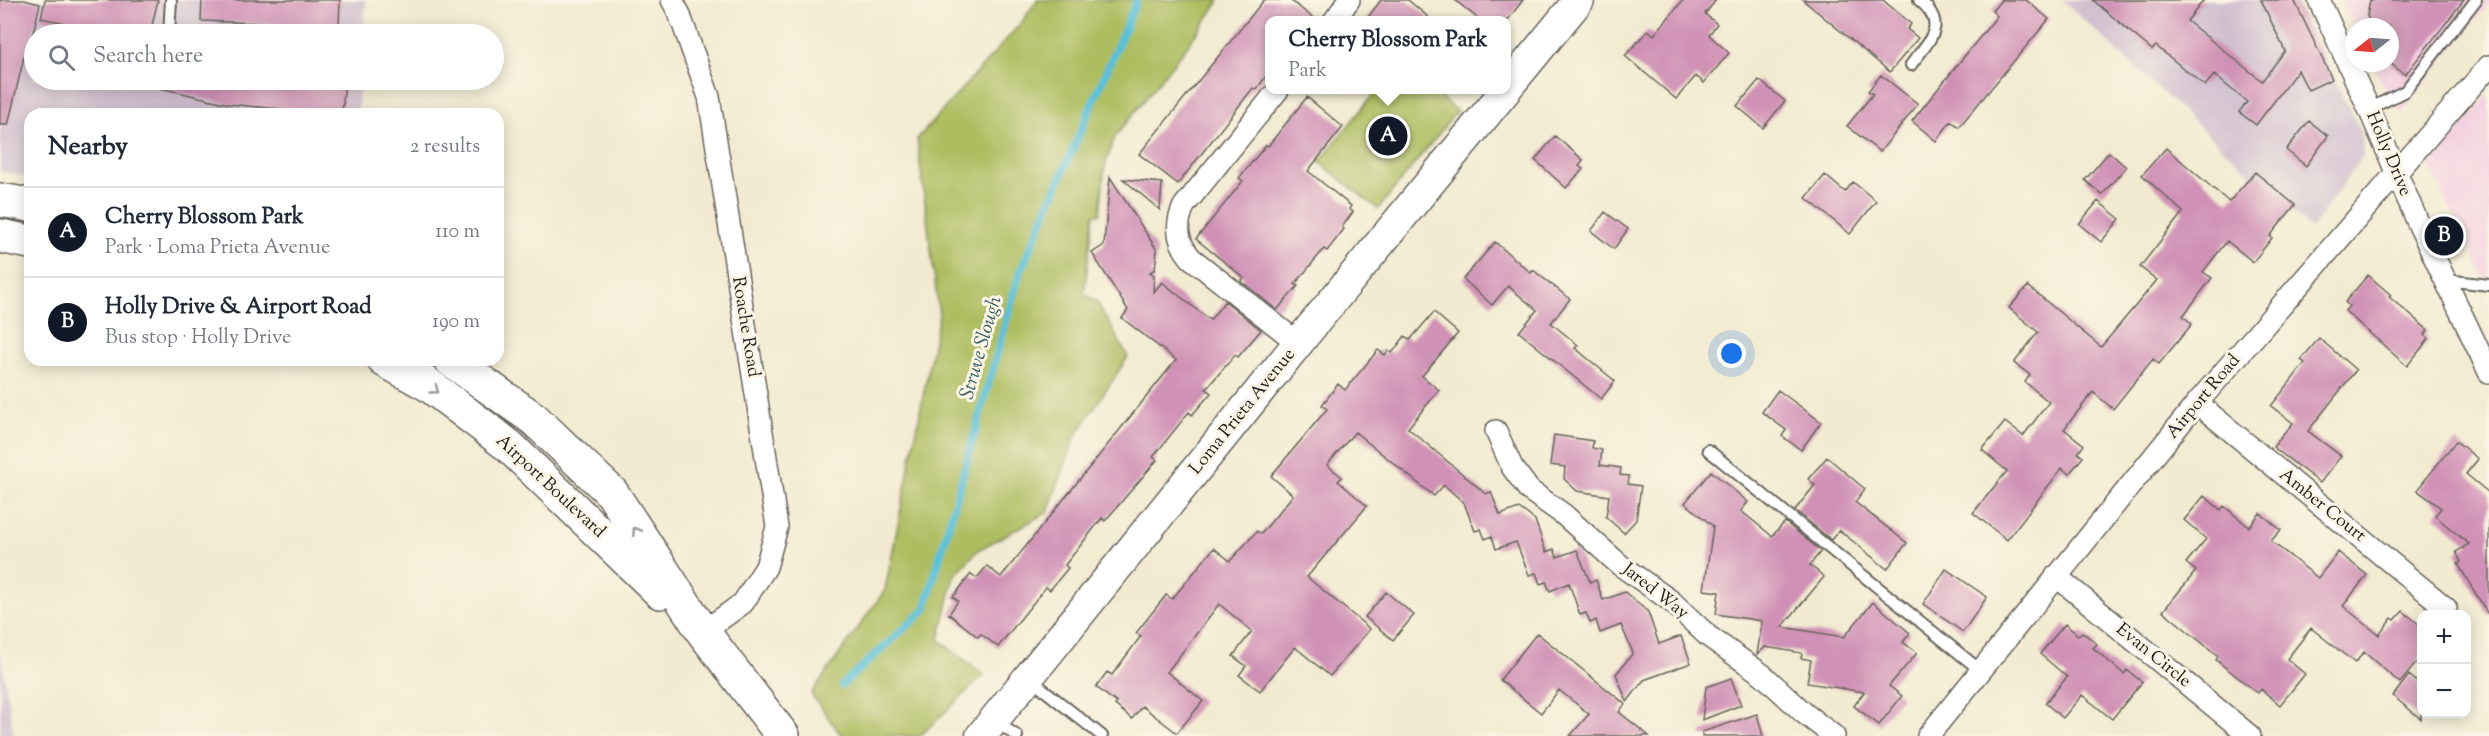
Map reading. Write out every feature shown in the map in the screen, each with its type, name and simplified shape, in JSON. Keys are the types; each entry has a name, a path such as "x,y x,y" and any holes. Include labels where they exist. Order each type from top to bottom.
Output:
{"main road":[{"path":"0,200 24,204"},
{"path":"0,236 24,241"},
{"name":"Airport Boulevard","path":"395,366 429,385 509,446 703,632"},
{"name":"Airport Boulevard","path":"459,366 534,419 612,494 703,632 783,736"}],"street":[{"name":"Roache Road","path":"672,0 679,13 709,97 777,527 766,567 743,603 703,632"},
{"path":"1338,16 1349,0"},
{"name":"Holly Drive","path":"2319,0 2395,172 2489,372"},
{"name":"Loma Prieta Avenue","path":"1511,83 1575,2"},
{"name":"Airport Road","path":"1928,736 2197,403 2489,66"},
{"path":"1275,94 1184,206 1178,229 1182,245 1191,258 1298,343"},
{"name":"Loma Prieta Avenue","path":"998,731 1029,678 1502,94"},
{"name":"Amber Court","path":"2197,403 2446,608"},
{"name":"Jared Way","path":"1496,431 1512,467 1529,490 1563,514 1620,565 1671,601 1708,636 1763,675 1804,713 1834,736"},
{"name":"Evan Circle","path":"2056,576 2250,736"}],"lane":[{"path":"170,24 171,0"},
{"path":"1911,65 1934,34 1936,26 1931,12 1919,0"},
{"path":"2369,109 2405,91 2476,0"},
{"path":"2446,280 2489,285"},
{"path":"1708,450 1980,669"},
{"path":"1029,678 1102,736"}],"shaded area":[{"path":"0,0 366,0 364,24 24,24 24,90 359,90 358,108 24,108 24,176 0,171"},
{"path":"2062,0 2295,0 2362,135 2363,156 2311,229"},
{"path":"2341,0 2489,0 2489,3 2401,113 2390,99 2376,72 2399,72 2399,18 2350,18"},
{"path":"2489,94 2489,288 2429,165"},
{"path":"0,649 14,736 0,736"}],"green space":[{"path":"1037,0 1220,0 1191,41 1115,137 1105,166 1100,214 1094,214 1084,294 1097,302 1128,357 1075,437 1048,512 978,550 954,576 939,640 984,675 920,736 842,736 811,694 885,590 939,315 917,139 1022,22"},
{"path":"1374,94 1436,94 1457,111 1378,209 1319,162"}],"building":[{"path":"0,0 24,0 40,4 35,24 24,24 24,57 8,125 0,125"},
{"path":"45,0 158,0 152,24 69,24 41,18"},
{"path":"202,0 340,0 339,24 201,21"},
{"path":"1264,0 1290,0 1311,16 1265,16 1265,78 1256,90 1253,88 1178,184 1139,154"},
{"path":"1381,0 1408,0 1427,16 1369,16"},
{"path":"1455,0 1523,0 1511,16 1475,16"},
{"path":"1683,0 1716,0 1705,14 1717,24 1709,35 1729,53 1704,83 1696,76 1676,99 1625,56 1648,30 1654,35"},
{"path":"1803,0 1883,0 1911,24 1907,29 1918,38 1890,72"},
{"path":"2001,0 2026,0 2049,19 1959,127 1951,121 1936,141 1912,121 1997,16 1992,11"},
{"path":"2093,0 2204,0 2187,21 2262,81 2285,51 2261,0 2294,0 2332,79 2308,90 2298,70 2256,125 2239,112 2247,102 2214,75 2205,86 2156,46 2152,50"},
{"path":"2370,0 2464,0 2405,75 2399,70 2399,18 2368,18"},
{"path":"1881,75 1918,104 1880,152 1847,126 1873,94 1868,91"},
{"path":"1759,80 1785,101 1763,128 1737,106"},
{"path":"169,90 344,90 343,108 269,108 229,104"},
{"path":"1307,97 1343,127 1308,171 1351,206 1349,209 1353,212 1342,227 1344,229 1327,251 1324,249 1295,284 1298,286 1277,310 1241,281 1244,278 1196,239 1243,181 1239,178"},
{"path":"2309,121 2328,136 2306,166 2286,150"},
{"path":"1555,136 1583,160 1579,166 1583,169 1566,188 1535,160"},
{"path":"2166,148 2229,202 2255,172 2295,205 2253,262 2227,241 2203,272 2212,278 2183,316 2192,324 2159,364 2153,359 2113,409 2093,392 2064,429 2084,445 2078,453 2083,457 2069,474 2062,468 2007,540 1973,513 2007,471 1982,450 2005,422 2023,436 2049,402 2025,382 2030,375 2014,363 2038,332 2009,308 2028,286 2101,347 2157,280 2140,267 2183,212 2142,175"},
{"path":"2109,152 2126,167 2102,195 2085,180"},
{"path":"1825,175 1845,192 1853,182 1876,201 1850,234 1806,198"},
{"path":"1110,177 1157,250 1155,269 1150,272 1154,275 1153,293 1162,282 1210,320 1225,301 1261,330 1238,357 1235,355 1206,389 1211,393 1192,415 1189,412 1153,457 1157,460 1105,521 1102,518 1065,565 1068,568 1050,590 1046,587 998,647 981,634 978,637 949,614 958,601 953,597 971,574 977,578 987,566 1001,577 1176,360 1122,318 1128,310 1092,253 1104,245"},
{"path":"1123,179 1162,183 1160,210"},
{"path":"2098,201 2120,219 2101,242 2079,224"},
{"path":"1605,212 1628,229 1614,249 1591,231"},
{"path":"1495,242 1531,273 1533,270 1570,299 1551,323 1578,345 1575,348 1615,381 1601,399 1519,332 1537,310 1508,286 1492,305 1463,279"},
{"path":"2368,275 2391,295 2389,297 2428,330 2425,335 2429,339 2407,366 2345,311 2349,306 2345,302"},
{"path":"1434,312 1458,333 1422,376 1439,390 1408,428 1486,494 1491,492 1500,515 1519,508 1535,520 1546,552 1554,549 1557,557 1577,550 1590,582 1596,580 1603,600 1625,592 1648,612 1659,644 1681,636 1691,663 1644,680 1627,702 1616,674 1633,653 1621,625 1600,633 1596,620 1590,623 1586,613 1580,615 1569,583 1550,591 1546,582 1540,584 1536,573 1529,575 1516,542 1496,549 1492,536 1485,539 1481,529 1475,531 1464,503 1444,485 1434,496 1355,432 1327,465 1342,477 1338,481 1367,506 1307,577 1370,629 1330,676 1295,647 1260,691 1239,675 1246,666 1233,656 1252,631 1219,604 1167,672 1203,701 1177,733 1142,706 1132,719 1115,705 1117,703 1096,687 1107,672 1112,675 1141,636 1136,633 1166,595 1172,599 1214,548 1230,561 1257,531 1261,534 1293,495 1271,476 1327,409 1322,405 1338,384 1345,390 1378,350 1385,355 1388,351 1392,353 1405,336 1410,340"},
{"path":"2319,338 2356,370 2308,431 2341,456 2320,483 2273,447 2293,423 2271,406 2305,363 2301,360"},
{"path":"1778,390 1821,422 1801,450 1782,436 1786,430 1762,412"},
{"path":"1554,435 1593,441 1592,448 1602,450 1600,465 1621,468 1620,475 1629,476 1628,484 1641,486 1636,520 1624,533 1606,517 1609,496 1577,491 1564,479 1565,467 1550,465"},
{"path":"2456,441 2478,459 2466,474 2489,493 2489,616 2458,564 2461,562 2456,552 2469,544 2435,516 2441,508 2417,490"},
{"path":"1827,457 1865,489 1855,502 1907,543 1887,569 1839,530 1831,540 1795,510 1815,485 1808,479"},
{"path":"1711,471 1748,502 1741,511 1772,536 1785,522 1821,551 1810,565 1824,577 1782,627 1844,637 1873,602 1910,633 1903,642 1917,653 1889,686 1902,696 1879,725 1854,706 1864,692 1807,683 1811,660 1801,658 1802,653 1765,647 1757,655 1762,621 1716,614 1719,592 1704,590 1713,526 1685,503"},
{"path":"2204,496 2221,510 2224,506 2249,527 2260,513 2281,530 2271,541 2318,578 2338,552 2367,575 2343,606 2379,635 2392,618 2395,620 2403,611 2417,623 2417,662 2400,683 2364,652 2355,663 2311,628 2287,659 2305,674 2280,705 2261,689 2258,693 2216,660 2218,656 2163,611 2196,571 2186,563 2206,539 2184,520"},
{"path":"1946,569 1987,597 1963,632 1923,604"},
{"path":"1386,592 1414,615 1393,640 1365,617"},
{"path":"2065,624 2078,635 2082,632 2097,644 2093,648 2124,674 2127,670 2142,682 2112,719 2082,695 2063,718 2045,703 2067,677 2040,654"},
{"path":"1537,633 1625,704 1619,712 1649,736 1570,736 1589,714 1559,690 1541,713 1500,680"},
{"path":"2409,675 2417,682 2417,716 2393,696"},
{"path":"1731,678 1741,705 1702,720 1706,687"},
{"path":"1757,714 1763,736 1702,736 1702,732"}],"waterway":[{"name":"Struve Slough","path":"842,685 925,610 1020,272 1137,0"}],"place":[{"name":"Cherry Blossom Park","path":"1388,136"},
{"name":"Holly Drive & Airport Road","path":"2444,236"}]}
